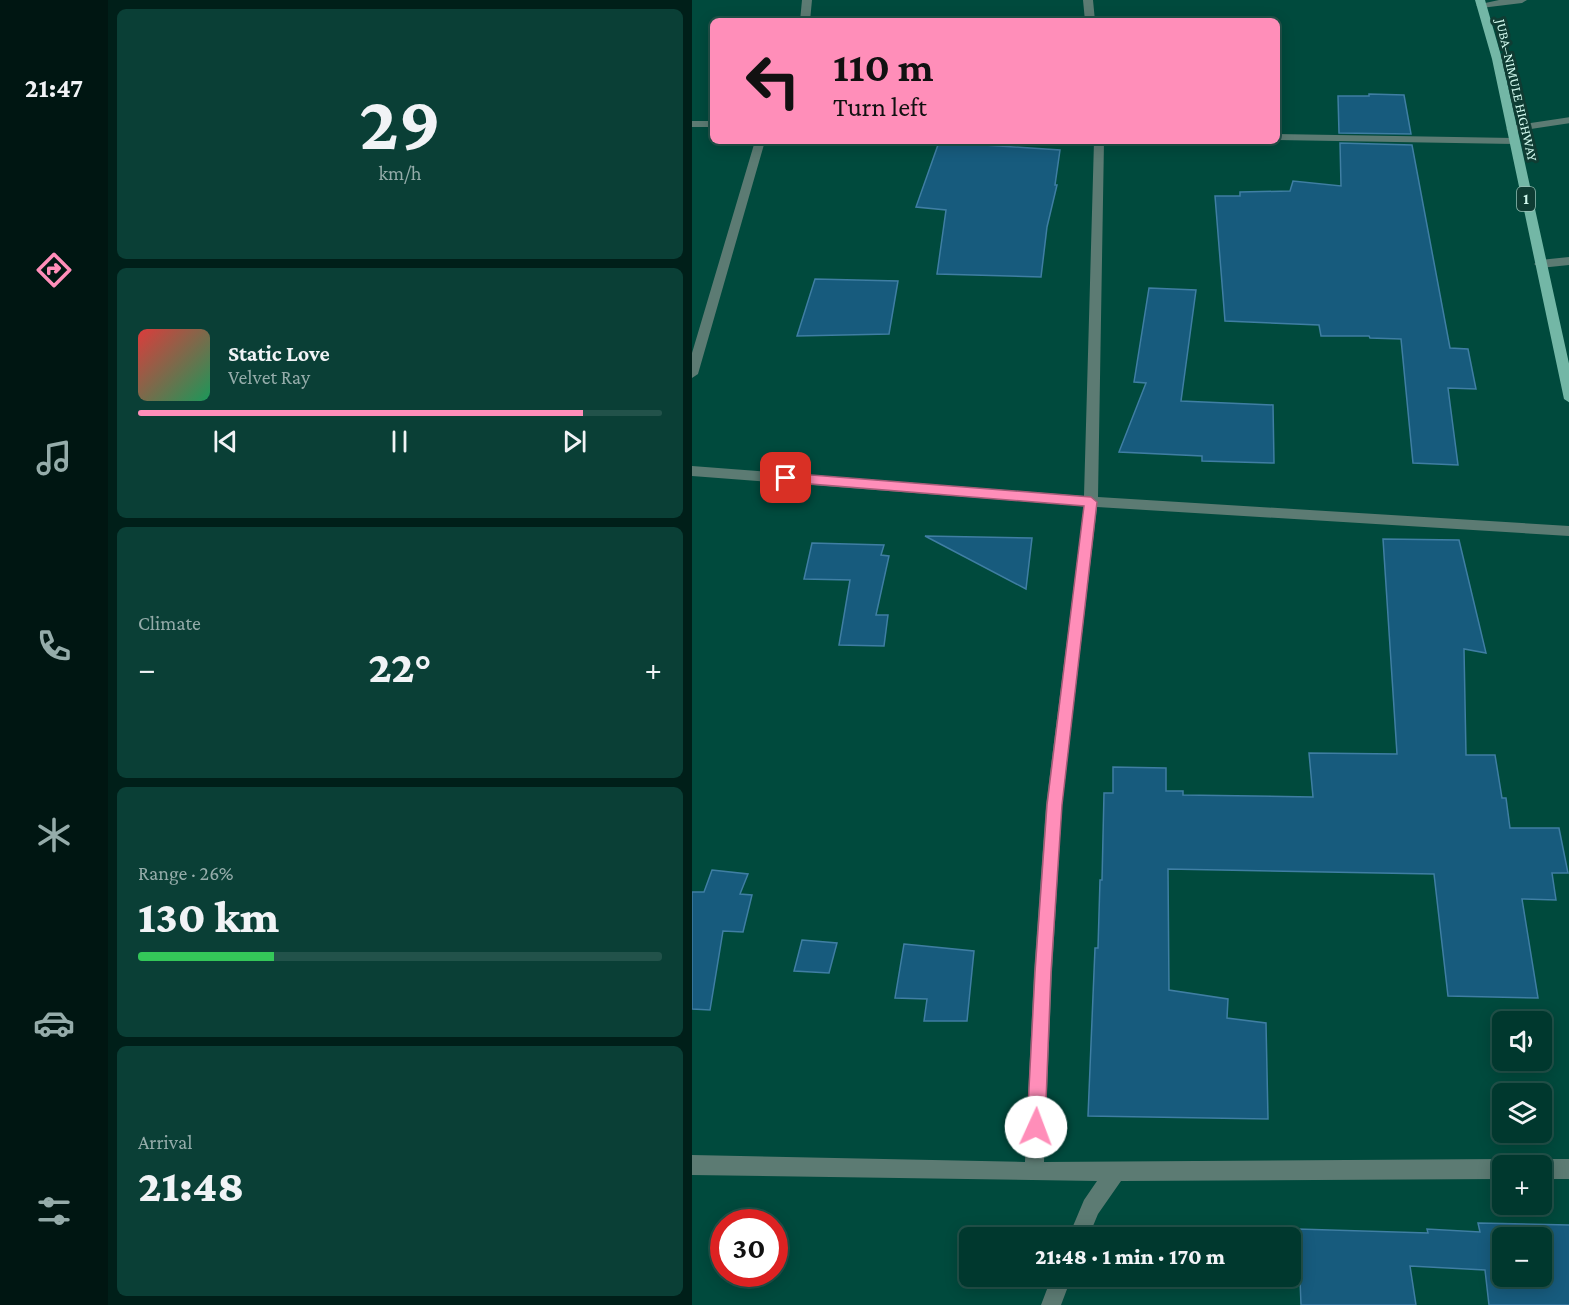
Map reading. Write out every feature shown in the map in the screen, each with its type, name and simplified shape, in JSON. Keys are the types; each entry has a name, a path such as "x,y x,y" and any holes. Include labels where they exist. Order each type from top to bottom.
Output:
{"main road":[{"name":"JUBA–NIMULE HIGHWAY","path":"1481,3 1497,59 1570,399"}],"street":[{"path":"805,18 807,0"},
{"path":"1088,0 1090,18"},
{"path":"1481,3 1522,0"},
{"path":"1511,129 1570,120"},
{"path":"692,124 710,124"},
{"path":"1280,136 1514,141"},
{"path":"692,374 759,144"},
{"path":"1034,1172 1043,972 1055,805 1091,502 1099,144"},
{"path":"1540,264 1570,261"},
{"path":"692,471 1091,502 1570,531"},
{"path":"692,1165 1034,1172 1492,1169"},
{"path":"1552,1169 1570,1169"},
{"path":"1083,1227 1091,1207 1117,1170"},
{"path":"1050,1305 1057,1287"}],"building":[{"path":"1369,94 1404,95 1411,134 1339,133 1338,96 1369,96"},
{"path":"1340,143 1412,145 1450,348 1468,349 1476,389 1448,388 1458,465 1413,463 1401,339 1321,336 1319,325 1225,321 1215,196 1240,196 1240,192 1290,191 1293,181 1341,186"},
{"path":"938,144 1060,150 1055,185 1057,185 1047,227 1041,277 937,274 946,210 916,207"},
{"path":"815,279 898,281 889,334 797,336"},
{"path":"1149,288 1196,290 1181,401 1273,405 1274,463 1202,461 1202,456 1119,452 1146,383 1134,382"},
{"path":"925,536 1032,538 1026,589"},
{"path":"1383,539 1459,540 1486,653 1464,649 1466,755 1495,755 1502,798 1506,798 1510,828 1559,828 1568,873 1552,873 1556,900 1522,899 1538,998 1448,996 1434,874 1168,869 1169,990 1228,999 1227,1018 1266,1023 1268,1119 1088,1116 1095,948 1098,948 1100,880 1102,880 1104,793 1113,793 1113,767 1166,768 1166,791 1183,791 1183,795 1313,797 1309,753 1397,754"},
{"path":"812,543 884,545 881,555 889,556 876,615 888,615 884,646 839,645 850,580 804,579"},
{"path":"712,870 748,874 740,894 752,895 743,932 723,931 710,1010 692,1009 692,892 704,892"},
{"path":"802,940 837,943 829,973 794,971"},
{"path":"904,944 974,951 967,1021 924,1021 927,999 895,998"},
{"path":"1478,1223 1570,1225 1570,1305 1489,1305 1485,1270 1410,1266 1416,1305 1301,1305 1301,1229 1428,1233 1427,1229 1480,1232"}],"route":[{"path":"786,478 1091,502 1055,805 1043,972 1036,1127"}]}
